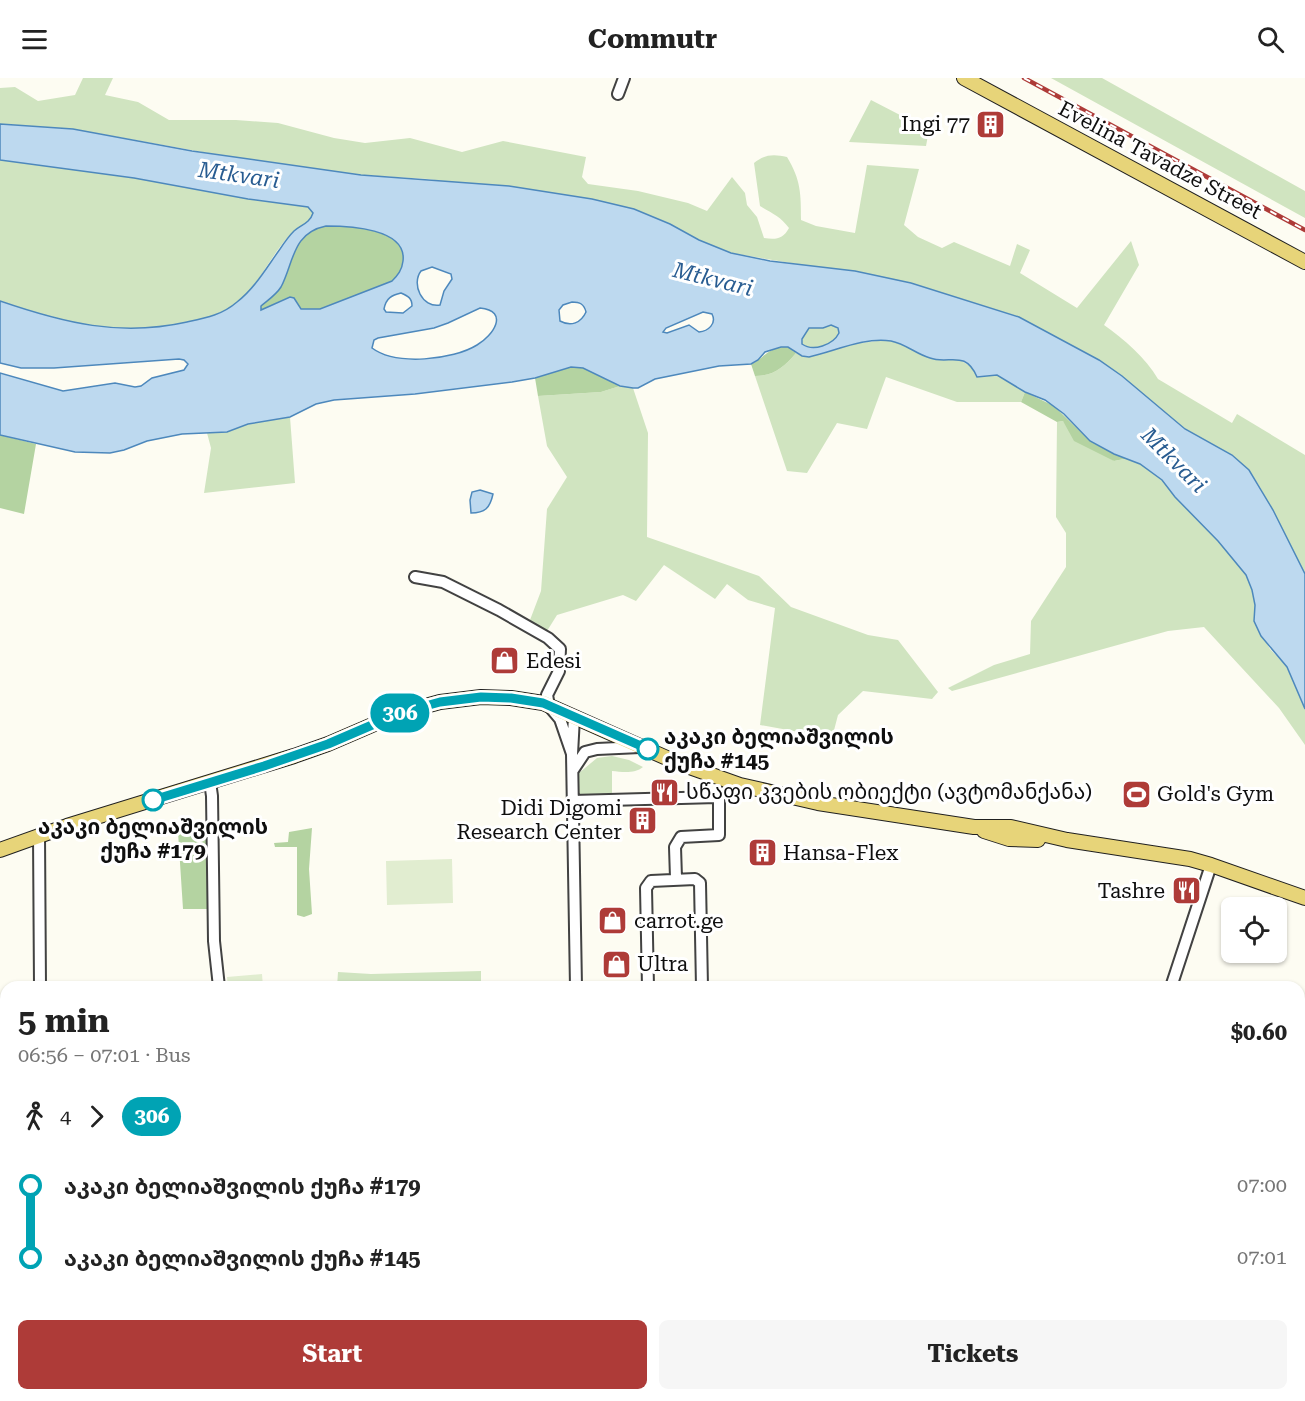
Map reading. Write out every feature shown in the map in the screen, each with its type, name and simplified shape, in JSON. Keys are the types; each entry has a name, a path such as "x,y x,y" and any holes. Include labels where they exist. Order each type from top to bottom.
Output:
{"main road":[{"name":"Evelina Tavadze Street","path":"964,78 1305,262"},
{"path":"0,850 39,835 328,744 400,713 440,702 495,696 543,703 678,763 740,785 818,803 1067,840 1211,865 1305,898"}],"street":[{"path":"618,94 624,78"},
{"path":"415,577 443,582 548,638 560,649 559,671 547,695 549,706 560,719 572,754"},
{"path":"574,717 572,754 576,981"},
{"path":"573,770 585,752 597,749 642,747"},
{"path":"210,782 214,941 218,981"},
{"path":"573,801 718,796 740,785"},
{"path":"676,878 675,847 681,837 719,835 718,796"},
{"path":"39,835 40,981"},
{"path":"1173,981 1211,865"},
{"path":"648,981 646,888 651,881 676,878 696,879 700,883 702,981"}],"green space":[{"path":"83,78 113,78 105,95 138,102 169,120 236,120 278,123 334,138 365,143 410,138 462,152 503,141 586,157 582,177 588,184 638,191 688,203 707,211 732,177 745,193 747,205 757,217 764,238 768,239 782,237 789,228 779,218 760,206 754,163 766,156 787,157 799,187 801,220 816,226 855,233 867,165 919,169 904,225 918,237 942,248 954,242 1010,266 1017,244 1030,250 1020,273 1077,308 1131,241 1139,265 1104,325 1134,349 1158,379 1232,423 1237,414 1305,455 1305,574 1249,470 1232,455 1185,429 1099,360 1019,317 911,283 731,253 634,209 428,179 361,175 253,161 73,129 0,124 0,88 15,87 38,101 75,95"},
{"path":"1051,78 1102,78 1305,191 1305,218"},
{"path":"871,100 929,130 926,146 849,142"},
{"path":"0,160 134,178 248,199 308,207 313,216 288,237 245,295 220,313 163,326 116,328 92,326 47,316 0,301"},
{"path":"326,226 361,228 386,235 402,250 402,267 392,281 320,309 301,309 294,298 290,297 261,310 261,306 281,287 300,242 306,235"},
{"path":"831,325 838,329 839,333 828,344 812,347 802,344 803,335 809,328 823,328"},
{"path":"891,341 909,347 931,359 957,358 973,368 997,375 1025,392 1021,402 957,402 886,377 867,429 837,423 807,473 787,471 755,376 778,370 796,353 817,355 853,344"},
{"path":"788,347 796,353 778,370 755,376 751,364 771,350"},
{"path":"571,367 583,368 620,386 601,392 538,396 535,378"},
{"path":"620,386 633,388 648,433 647,537 759,576 791,607 868,635 898,640 938,692 932,699 863,691 838,715 832,738 760,725 775,608 748,600 727,584 715,599 664,565 636,601 623,595 557,615 547,631 530,620 541,591 547,509 567,477 547,446 538,396 601,392"},
{"path":"1025,392 1054,406 1090,441 1114,454 1129,458 1114,461 1074,441 1063,421 1057,422 1021,402"},
{"path":"290,417 295,483 204,493 211,448 207,433 227,432 248,424"},
{"path":"1063,421 1114,461 1129,458 1162,480 1246,575 1255,605 1254,621 1270,649 1287,667 1305,709 1305,745 1279,708 1204,627 1168,631 952,691 948,688 994,665 1030,654 1031,621 1066,567 1066,533 1056,517 1057,422"},
{"path":"0,435 36,444 24,514 0,508"},
{"path":"612,756 629,760 643,767 632,772 612,771 612,796 579,798 579,773 597,758"},
{"path":"312,828 309,869 312,914 304,917 297,915 297,847 275,847 274,843 288,842 289,832"},
{"path":"208,830 209,909 183,909 178,832"},
{"path":"452,859 453,903 387,905 386,861"},
{"path":"481,971 481,981 337,981 338,972 371,974"},
{"path":"262,974 263,981 227,981 227,977"}],"water":[{"name":"Mtkvari","path":"0,124 73,129 192,151 361,175 509,186 592,199 634,209 731,253 770,261 855,271 911,283 1019,317 1099,360 1122,376 1185,429 1232,455 1249,470 1273,510 1305,574 1305,709 1287,667 1261,636 1254,621 1255,605 1246,575 1162,480 1140,464 1090,441 1064,414 1045,400 1025,392 997,375 977,377 967,363 930,358 891,341 870,341 809,357 802,356 788,347 781,347 765,352 751,364 719,366 655,379 638,388 620,386 583,368 571,367 512,382 415,394 334,400 316,404 290,417 248,424 227,432 182,434 147,441 110,453 75,452 0,435 0,373 63,391 115,383 141,386 152,378 184,370 188,364 179,359 54,368 21,368 0,363 0,301 47,316 115,328 162,326 207,317 226,310 243,296 260,277 290,235 308,222 313,213 308,207 248,199 134,178 0,160","holes":["326,226 348,227 386,235 402,250 401,270 392,281 320,309 301,309 294,298 290,297 261,310 261,306 281,287 300,242 315,230","432,267 451,274 452,279 444,291 440,305 428,303 423,299 418,288 418,276 421,271","401,293 408,296 412,306 403,313 386,312 384,309 386,302","575,302 583,305 586,312 578,321 568,324 560,321 559,310 563,305","480,308 489,310 496,319 493,330 483,341 454,354 409,359 382,354 372,348 374,340 378,338 434,328","703,312 712,314 713,321 708,329 699,332 689,325 667,333 663,332 666,328","831,325 838,328 839,333 828,344 812,347 802,344 802,339 809,328 823,328"]},
{"path":"480,490 493,494 490,503 483,511 471,513 472,492"}],"railway":[{"path":"1024,78 1305,230"}],"bus line":[{"name":"306","path":"153,800 328,744 400,713 440,702 481,697 495,696 543,703 648,749"}],"place":[{"name":"Ingi 77","path":"991,124"},
{"name":"Edesi","path":"505,661"},
{"name":"აკაკი ბელიაშვილის ქუჩა #145","path":"648,749"},
{"name":"სწაფი კვების ობიექტი (ავტომანქანა)","path":"665,792"},
{"name":"Gold's Gym","path":"1136,794"},
{"name":"აკაკი ბელიაშვილის ქუჩა #179","path":"153,800"},
{"name":"Didi Digomi Research Center","path":"643,820"},
{"name":"Hansa-Flex","path":"762,853"},
{"name":"Tashre","path":"1186,891"},
{"name":"carrot.ge","path":"613,921"},
{"name":"Ultra","path":"616,964"}]}
